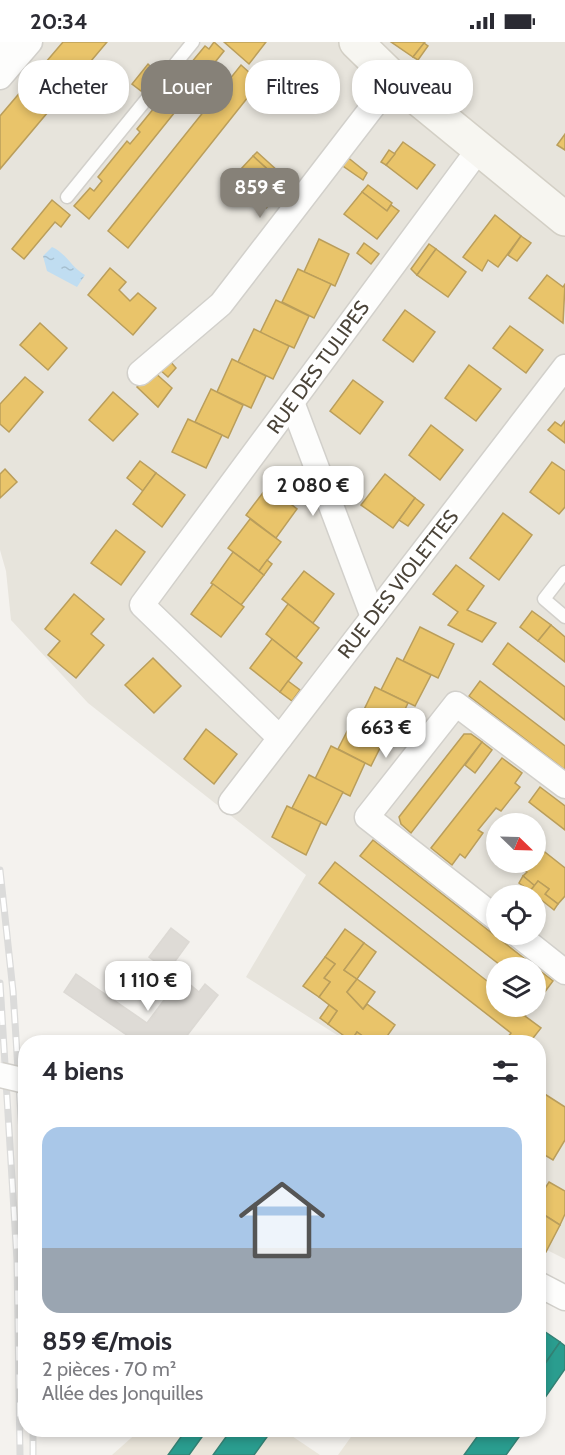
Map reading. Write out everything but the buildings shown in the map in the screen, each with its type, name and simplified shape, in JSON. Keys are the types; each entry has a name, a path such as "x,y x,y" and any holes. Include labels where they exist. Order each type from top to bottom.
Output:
{"main road":[{"path":"356,42 374,60"},
{"path":"436,114 565,219"}],"street":[{"path":"0,47 4,42"},
{"path":"0,77 30,42"},
{"path":"140,374 221,304 367,114"},
{"name":"RUE DES TULIPES","path":"280,738 142,605 479,149"},
{"name":"RUE DES VIOLETTES","path":"231,802 565,367"},
{"path":"292,402 373,616"},
{"path":"486,910 367,817 456,704 565,786"},
{"path":"532,945 565,972"},
{"path":"0,1075 18,1079"},
{"path":"546,1288 565,1298"}],"lane":[{"path":"67,197 193,42"},
{"path":"565,572 544,599 565,617"}],"shaded area":[{"path":"0,42 565,42 565,1259 546,1250 546,1035 337,1035 246,977 306,875 88,703 11,620 6,571 0,550"},
{"path":"132,1437 293,1437 320,1455 112,1455"},
{"path":"351,1437 519,1437 506,1455 338,1455"}],"water":[{"path":"52,247 85,275 77,287 47,271 43,256"}],"railway":[{"path":"0,870 13,991 18,1070"},
{"path":"0,983 17,1260 18,1325"},
{"path":"20,1437 20,1455"},
{"path":"33,1437 33,1455"}]}
